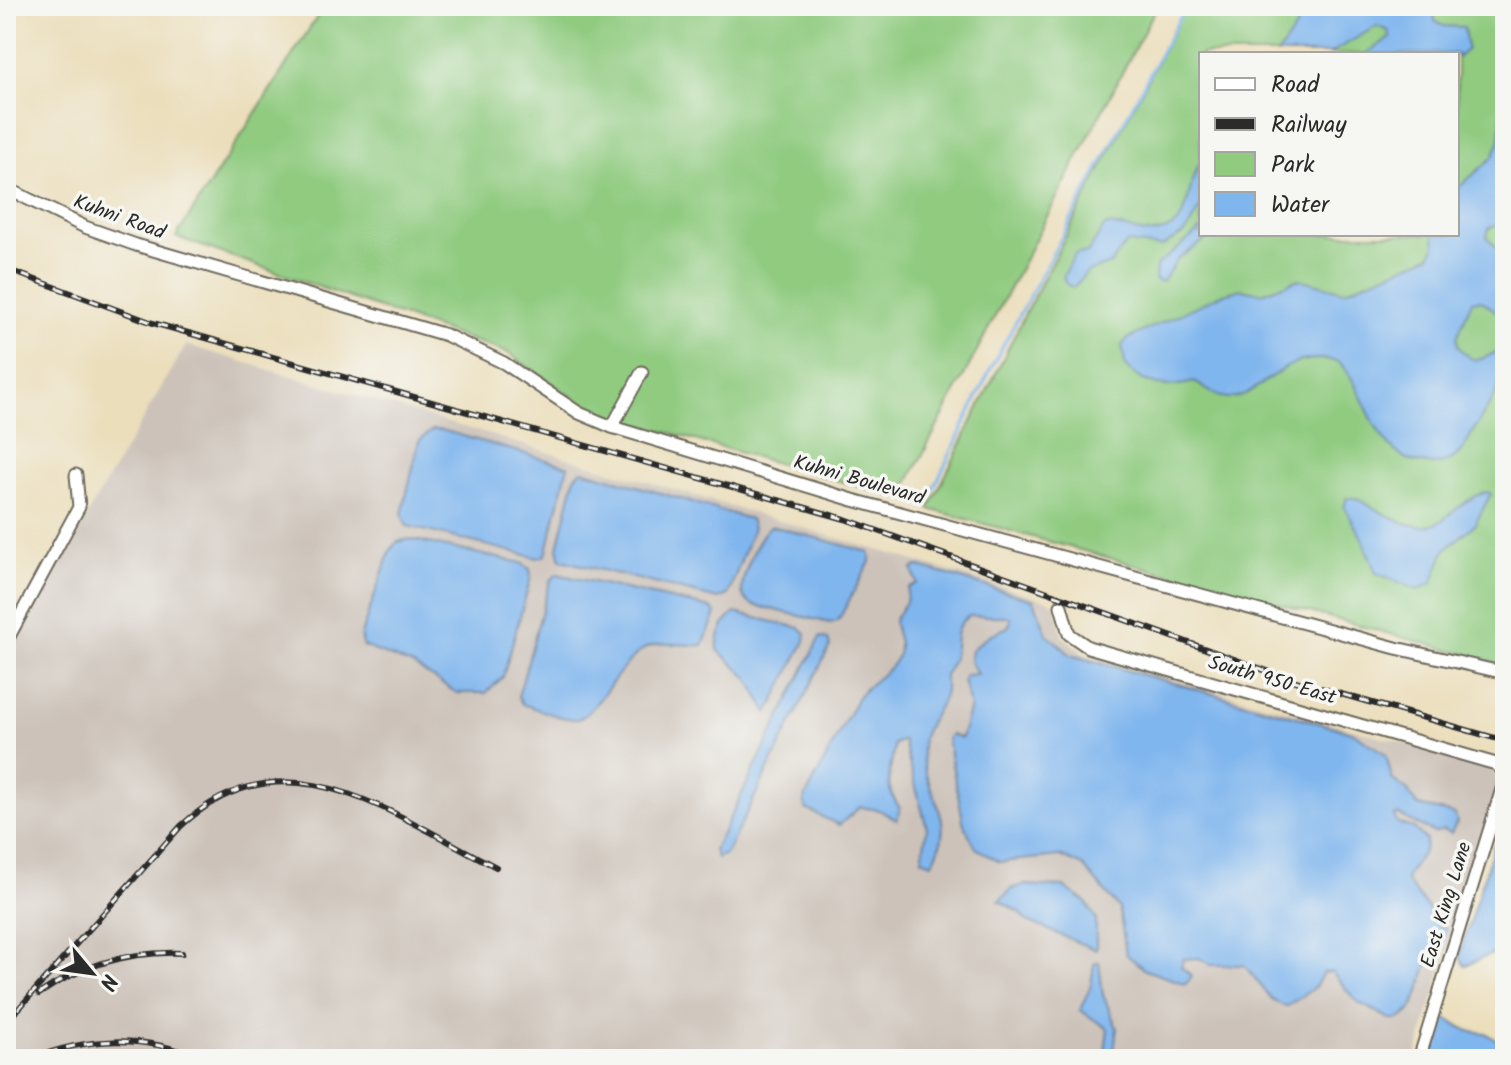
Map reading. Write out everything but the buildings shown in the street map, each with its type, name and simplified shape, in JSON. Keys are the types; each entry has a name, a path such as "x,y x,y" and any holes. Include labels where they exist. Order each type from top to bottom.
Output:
{"street":[{"name":"Kuhni Road","path":"6,188 85,227 223,273"},
{"name":"Kuhni Boulevard","path":"223,273 446,335 504,363 579,413 612,427 853,500 1396,648 1505,673"},
{"path":"612,427 642,372"},
{"path":"6,642 79,507 76,475"},
{"name":"South 950 East","path":"1061,606 1066,629 1088,647 1496,764"},
{"name":"East King Lane","path":"1419,1059 1505,779 1504,772 1496,764"}],"shaded area":[{"path":"186,345 1050,601 1056,607 1062,636 1084,654 1490,767 1499,781 1415,1059 6,1059 6,654"}],"green space":[{"path":"324,6 1157,6 900,498 593,411 508,353 176,237"},
{"path":"1186,6 1505,6 1505,665 929,509 1025,314"}],"water":[{"path":"1320,6 1433,6 1435,21 1444,26 1464,27 1467,49 1459,56 1459,52 1368,52 1390,38 1389,31 1377,26 1332,52 1279,52 1301,20"},
{"path":"1505,70 1505,223 1489,228 1487,237 1498,249 1505,250 1505,318 1481,300 1472,301 1457,337 1458,346 1476,360 1505,349 1504,363 1494,397 1456,456 1436,464 1415,462 1398,454 1375,425 1339,362 1319,359 1302,361 1274,374 1252,391 1228,398 1194,382 1175,386 1157,385 1140,378 1125,365 1122,345 1129,338 1220,295 1242,289 1262,293 1299,279 1344,291 1430,256 1435,247 1434,236 1459,236 1459,187 1493,157 1500,139"},
{"path":"1199,167 1199,209 1186,232 1161,247 1126,243 1111,264 1087,272 1074,287 1067,285 1063,277 1075,254 1087,253 1105,226 1155,233 1177,223 1187,204"},
{"path":"1199,231 1199,236 1211,236 1178,259 1162,282 1155,280 1156,266"},
{"path":"432,430 442,430 568,466 546,555 538,558 407,526 402,514 419,441"},
{"path":"582,470 750,519 753,528 728,595 718,599 561,560 558,548 575,477"},
{"path":"1487,492 1491,494 1475,524 1445,550 1432,583 1418,590 1376,573 1361,536 1344,507 1347,498 1355,498 1399,521 1411,525 1433,525 1469,500"},
{"path":"772,526 869,552 871,560 838,621 830,623 753,605 744,597 742,590 748,565 757,544"},
{"path":"410,539 521,563 530,569 531,577 503,677 486,693 457,693 412,665 363,646 361,634 390,551 397,542"},
{"path":"917,566 1034,600 1047,634 1071,655 1352,732 1386,754 1392,779 1407,790 1418,806 1455,814 1457,822 1451,833 1443,830 1434,833 1399,815 1394,816 1397,823 1414,828 1426,840 1424,851 1406,881 1437,924 1446,928 1441,943 1428,963 1413,1007 1407,1014 1392,1020 1357,1002 1332,972 1323,973 1315,987 1286,1007 1272,1000 1244,965 1211,965 1199,958 1183,959 1181,967 1192,976 1186,984 1145,970 1126,954 1119,908 1083,866 1060,856 999,862 976,848 964,825 947,739 951,734 961,738 970,707 963,680 965,675 977,674 970,662 971,650 989,635 1008,627 1011,619 1006,616 969,616 963,620 956,635 953,659 945,676 944,695 923,738 923,761 943,831 932,863 922,859 927,828 903,740 894,744 889,777 891,791 900,808 897,820 879,810 860,807 839,825 806,809 804,800 858,697 895,662 899,643 894,620 906,602 908,588 917,583 912,569"},
{"path":"557,574 711,608 716,614 703,645 662,644 648,647 628,662 583,716 576,719 563,717 522,704 518,697 550,581"},
{"path":"735,613 800,628 806,633 805,641 768,713 748,678 718,650 722,629"},
{"path":"820,637 828,639 830,646 726,854 717,858 714,850"},
{"path":"1505,835 1505,953 1492,954 1465,966 1459,956 1494,845"},
{"path":"1025,885 1064,887 1086,902 1096,919 1096,950 1027,921 1020,912 999,901 1013,888"},
{"path":"1099,962 1103,995 1117,1028 1113,1059 1104,1059 1108,1029 1080,1010 1091,985 1094,964"},
{"path":"1446,1019 1469,1031 1486,1033 1505,1046 1505,1059 1463,1055 1428,1059 1440,1021"}],"waterway":[{"path":"927,503 991,368 1186,6"}],"railway":[{"path":"6,269 153,323 845,519 1292,680 1505,741"},
{"path":"6,1023 181,826 220,798 260,784 299,783 339,791 379,806 496,867"},
{"path":"39,994 72,975 107,962 143,954 182,953"},
{"path":"32,1059 73,1046 116,1041 158,1045 200,1059"}]}
